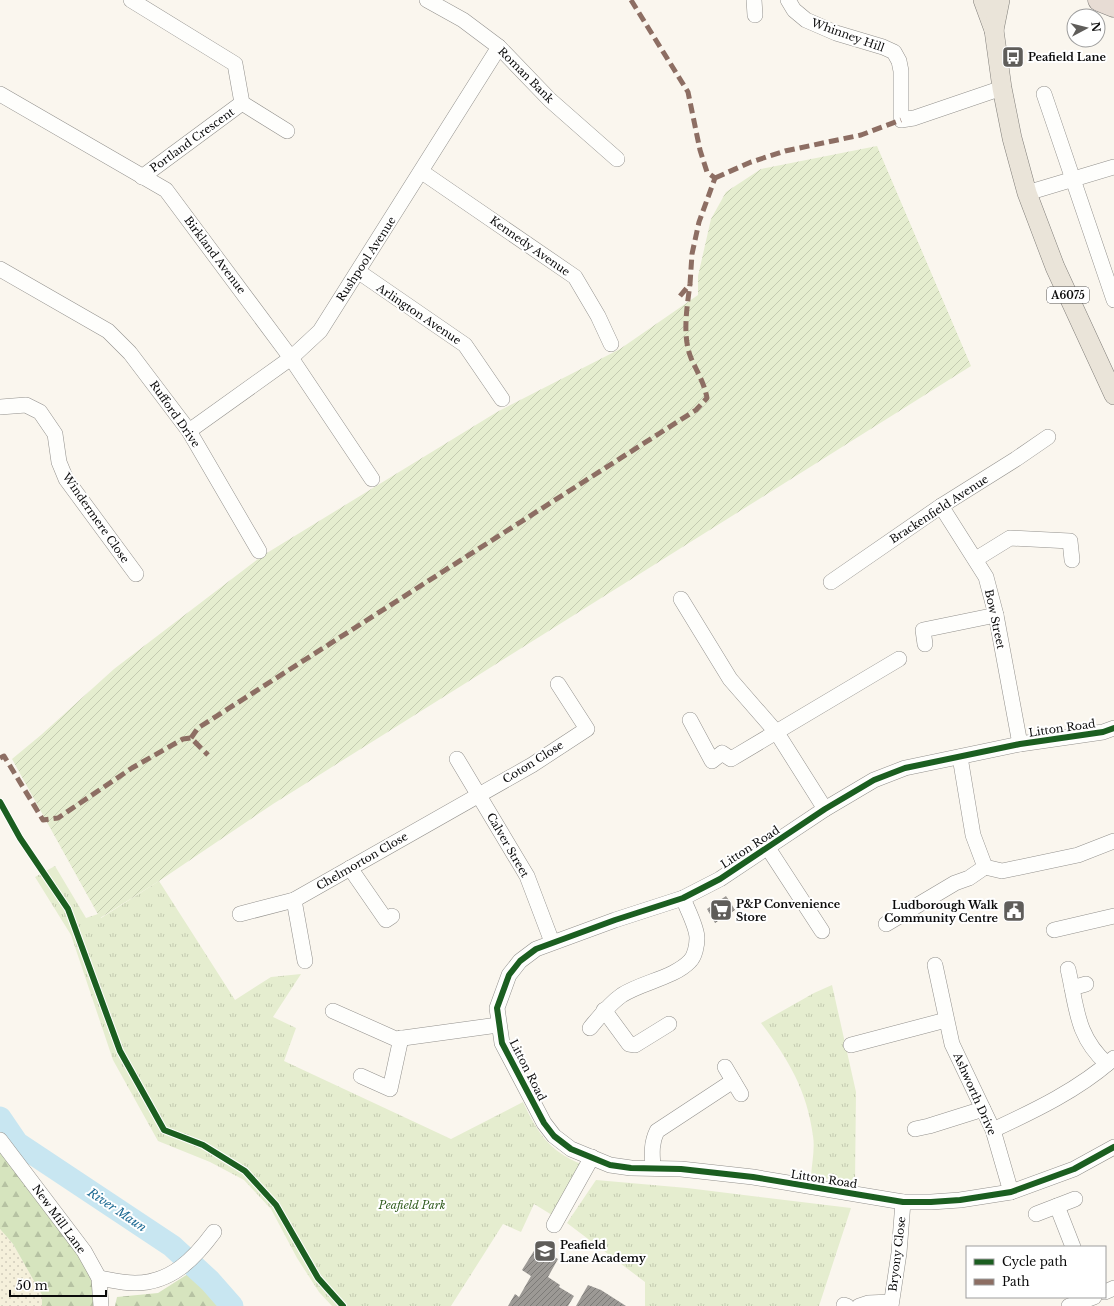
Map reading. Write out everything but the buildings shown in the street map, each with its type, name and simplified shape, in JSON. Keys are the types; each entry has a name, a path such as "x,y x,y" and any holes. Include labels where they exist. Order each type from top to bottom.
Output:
{"highway":[{"path":"1099,0 1114,6"}],"main road":[{"name":"A6075","path":"983,0 994,30 1002,88 1012,138 1027,193 1055,267 1114,395"},
{"name":"A6075","path":"994,30 1000,0"}],"street":[{"path":"131,0 235,64 242,103 287,131"},
{"name":"Roman Bank","path":"427,0 463,20 499,47 550,100 617,158"},
{"path":"754,0 754,16"},
{"name":"Whinney Hill","path":"788,0 794,10 806,20 836,33 883,47 894,52 902,71 901,120 914,118 1002,88"},
{"name":"Rushpool Avenue","path":"189,431 291,358 320,331 422,172 499,47"},
{"name":"Birkland Avenue","path":"0,94 166,190 291,358 372,479"},
{"path":"1044,94 1114,300"},
{"name":"Portland Crescent","path":"142,177 242,103"},
{"path":"1027,193 1114,167"},
{"name":"Kennedy Avenue","path":"422,172 575,277 598,316 611,344"},
{"name":"Rufford Drive","path":"0,269 108,331 130,353 189,431 259,552"},
{"name":"Arlington Avenue","path":"358,272 465,345 502,399"},
{"name":"Windermere Close","path":"0,407 26,406 40,412 55,434 59,462 66,479 136,574"},
{"name":"Brackenfield Avenue","path":"831,582 941,506 1048,437"},
{"name":"Bow Street","path":"941,506 986,577 996,614 1020,744"},
{"path":"976,559 1010,538 1070,541 1072,560"},
{"path":"681,599 730,679 777,733 825,809"},
{"path":"925,644 923,630 996,614"},
{"path":"690,720 712,761 722,753 731,759 899,659"},
{"name":"Coton Close","path":"478,794 532,765 587,729 558,684"},
{"name":"Litton Road","path":"1114,728 1103,732 1020,744 905,768 874,780 825,809 720,879 683,898 552,942 536,949 509,975 497,1008 498,1025 502,1043 544,1123 554,1136 571,1149 610,1165 631,1168 652,1167 753,1177 902,1202 960,1200 1011,1192 1074,1169 1114,1147"},
{"path":"960,757 973,835 985,867"},
{"name":"Calver Street","path":"457,759 527,876 552,942"},
{"name":"Chelmorton Close","path":"240,914 294,900 478,794"},
{"path":"886,924 955,882 969,878 985,867 1002,871 1052,861 1078,855 1114,841"},
{"path":"768,848 822,931"},
{"path":"350,868 386,920 392,916"},
{"path":"590,1028 604,1010 621,996 645,983 679,970 691,960 696,948 697,937 683,898"},
{"path":"294,900 305,960"},
{"path":"1054,930 1114,916"},
{"name":"Ashworth Drive","path":"935,965 952,1044 993,1130 1011,1192"},
{"path":"993,1130 1031,1113 1088,1080 1111,1061 1094,1052 1084,1037 1079,986 1068,969"},
{"path":"604,1010 629,1044 635,1045 669,1024"},
{"path":"333,1011 396,1039 498,1025"},
{"path":"851,1045 946,1020"},
{"path":"361,1076 390,1089 401,1038"},
{"path":"725,1068 741,1094"},
{"path":"652,1167 653,1139 657,1131 733,1081"},
{"path":"926,1132 983,1109"},
{"name":"New Mill Lane","path":"0,1140 84,1251 99,1278 101,1306"},
{"path":"554,1225 592,1158"},
{"path":"1036,1214 1075,1198"},
{"name":"Bryony Close","path":"891,1304 899,1253 902,1202"},
{"path":"1057,1206 1073,1246"},
{"path":"99,1278 133,1283 159,1280 176,1272 194,1257 214,1232"},
{"path":"1069,1306 1091,1298"},
{"path":"859,1306 868,1303 891,1304"}],"shaded area":[{"path":"0,1229 13,1244 42,1295 42,1306 0,1306"}],"green space":[{"path":"877,146 971,366 273,804 159,881 100,918 12,759 114,669 262,556 497,412 620,349 698,295 698,276 711,219 726,192 761,169"},
{"name":"Peafield Park","path":"55,866 86,918 98,914 101,918 159,881 235,1000 271,977 301,974 273,1017 296,1028 284,1061 451,1139 523,1102 533,1123 552,1147 570,1159 581,1164 552,1215 534,1204 521,1232 503,1224 451,1306 332,1306 319,1292 297,1258 271,1209 244,1180 210,1162 158,1141 113,1060 71,935 35,877"},
{"path":"832,985 856,1092 855,1183 811,1176 814,1141 806,1104 788,1062 761,1023 814,993"},
{"path":"0,1149 88,1264 97,1306 42,1306 42,1295 13,1244 0,1229"},
{"path":"596,1180 687,1188 851,1208 819,1306 645,1306 645,1282 567,1223"},
{"path":"191,1272 219,1306 115,1306 117,1297 158,1293"}],"waterway":[{"name":"River Maun","path":"0,1118 17,1143 172,1246 210,1281 232,1306"}],"marked path":[{"path":"631,0 688,92 700,150 707,172 715,178"},
{"path":"715,178 751,162 785,151 861,135 901,120"},
{"path":"680,296 690,284 692,254 699,222 715,178"},
{"path":"191,738 198,728 696,410 707,398 706,392 688,349 686,321 690,284"},
{"path":"0,758 4,756 43,820 58,818 132,768 183,739 191,738 208,755"}],"cycle path":[{"path":"1114,728 1103,732 1020,744 905,768 874,780 825,809 720,879 683,898 615,920 536,949 520,961 509,975 497,1008 502,1043 544,1123 554,1136 571,1149 610,1165 631,1168 681,1169 753,1177 903,1202 931,1202 960,1200 1011,1192 1074,1169 1114,1147"},
{"path":"0,802 20,838 68,909 120,1051 164,1130 203,1145 245,1171 276,1205 318,1278 343,1306"}],"place":[{"name":"Peafield Lane","path":"1013,57"},
{"name":"P&P Convenience Store","path":"721,910"},
{"name":"Ludborough Walk Community Centre","path":"1014,911"},
{"name":"Peafield Lane Academy","path":"545,1251"}]}
